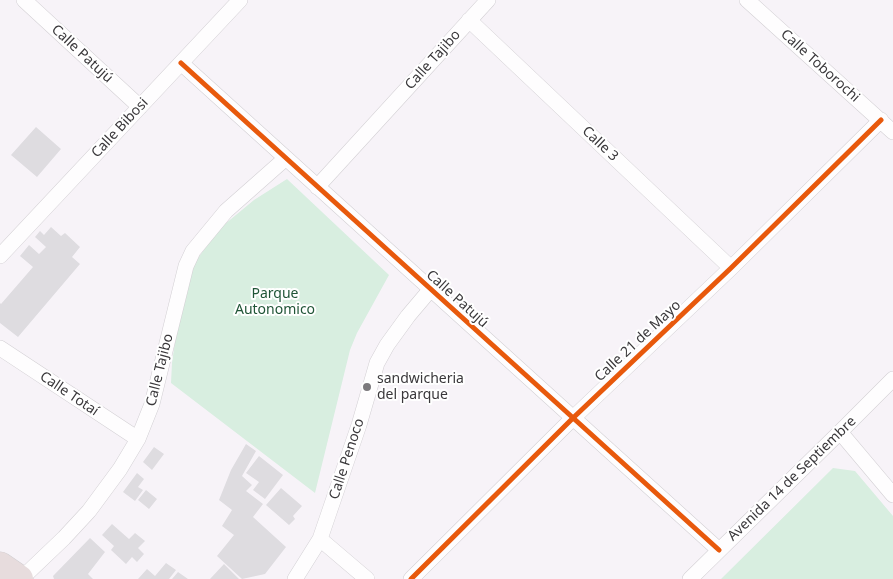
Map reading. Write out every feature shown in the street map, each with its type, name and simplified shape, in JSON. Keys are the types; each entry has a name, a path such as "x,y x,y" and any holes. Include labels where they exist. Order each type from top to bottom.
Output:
{"highway":[{"path":"0,566 20,579"}],"street":[{"name":"Calle Patujú","path":"24,0 140,108"},
{"name":"Calle Bibosi","path":"0,256 240,0"},
{"name":"Calle Tajibo","path":"318,187 488,0"},
{"name":"Calle Toborochi","path":"747,0 893,132"},
{"name":"Calle 3","path":"469,20 731,268"},
{"name":"Calle Patujú","path":"181,63 719,550"},
{"name":"Calle 21 de Mayo","path":"411,579 573,418 731,268 881,120"},
{"name":"Calle Tajibo","path":"20,579 64,538 89,511 120,469 138,439 152,404 186,266 193,250 226,211 286,158"},
{"name":"Calle Penoco","path":"295,579 320,539 377,363 392,338 430,290"},
{"name":"Calle Totaí","path":"0,348 138,439"},
{"name":"Avenida 14 de Septiembre","path":"690,579 893,379"},
{"path":"840,432 893,495"},
{"path":"320,539 367,579"}],"green space":[{"name":"Parque Autonomico","path":"287,179 389,275 357,333 350,350 315,493 171,383 178,320 193,265 219,229 254,200"},
{"path":"833,468 855,471 893,516 893,579 721,579"}],"building":[{"path":"36,127 61,149 37,177 11,155"},
{"path":"51,227 61,236 65,233 80,247 72,257 80,264 18,337 0,323 0,303 33,267 20,256 29,245 39,254 46,247 35,237 40,231 44,235"},
{"path":"246,444 256,451 242,476 252,485 246,491 263,504 253,517 286,547 265,574 242,579 217,556 234,535 222,526 232,510 219,500 231,470"},
{"path":"154,447 164,454 152,470 143,462"},
{"path":"259,456 283,475 265,499 253,490 259,482 246,473"},
{"path":"137,473 144,479 138,487 143,490 135,501 123,492"},
{"path":"281,488 302,506 293,516 295,519 289,525 266,505"},
{"path":"146,490 157,499 149,509 138,500"},
{"path":"112,524 129,539 135,533 145,541 138,548 144,554 137,562 132,557 126,564 111,550 114,546 102,535"},
{"path":"90,538 105,552 88,574 93,579 54,579 53,576"},
{"path":"166,563 176,570 169,579 138,579 147,569 155,576"},
{"path":"224,564 239,579 210,579"},
{"path":"178,572 188,579 172,579"}],"cycle path":[{"path":"181,63 719,550"},
{"path":"411,579 573,418 731,268 881,120"}],"place":[{"name":"sandwicheria del parque","path":"367,387"}]}
